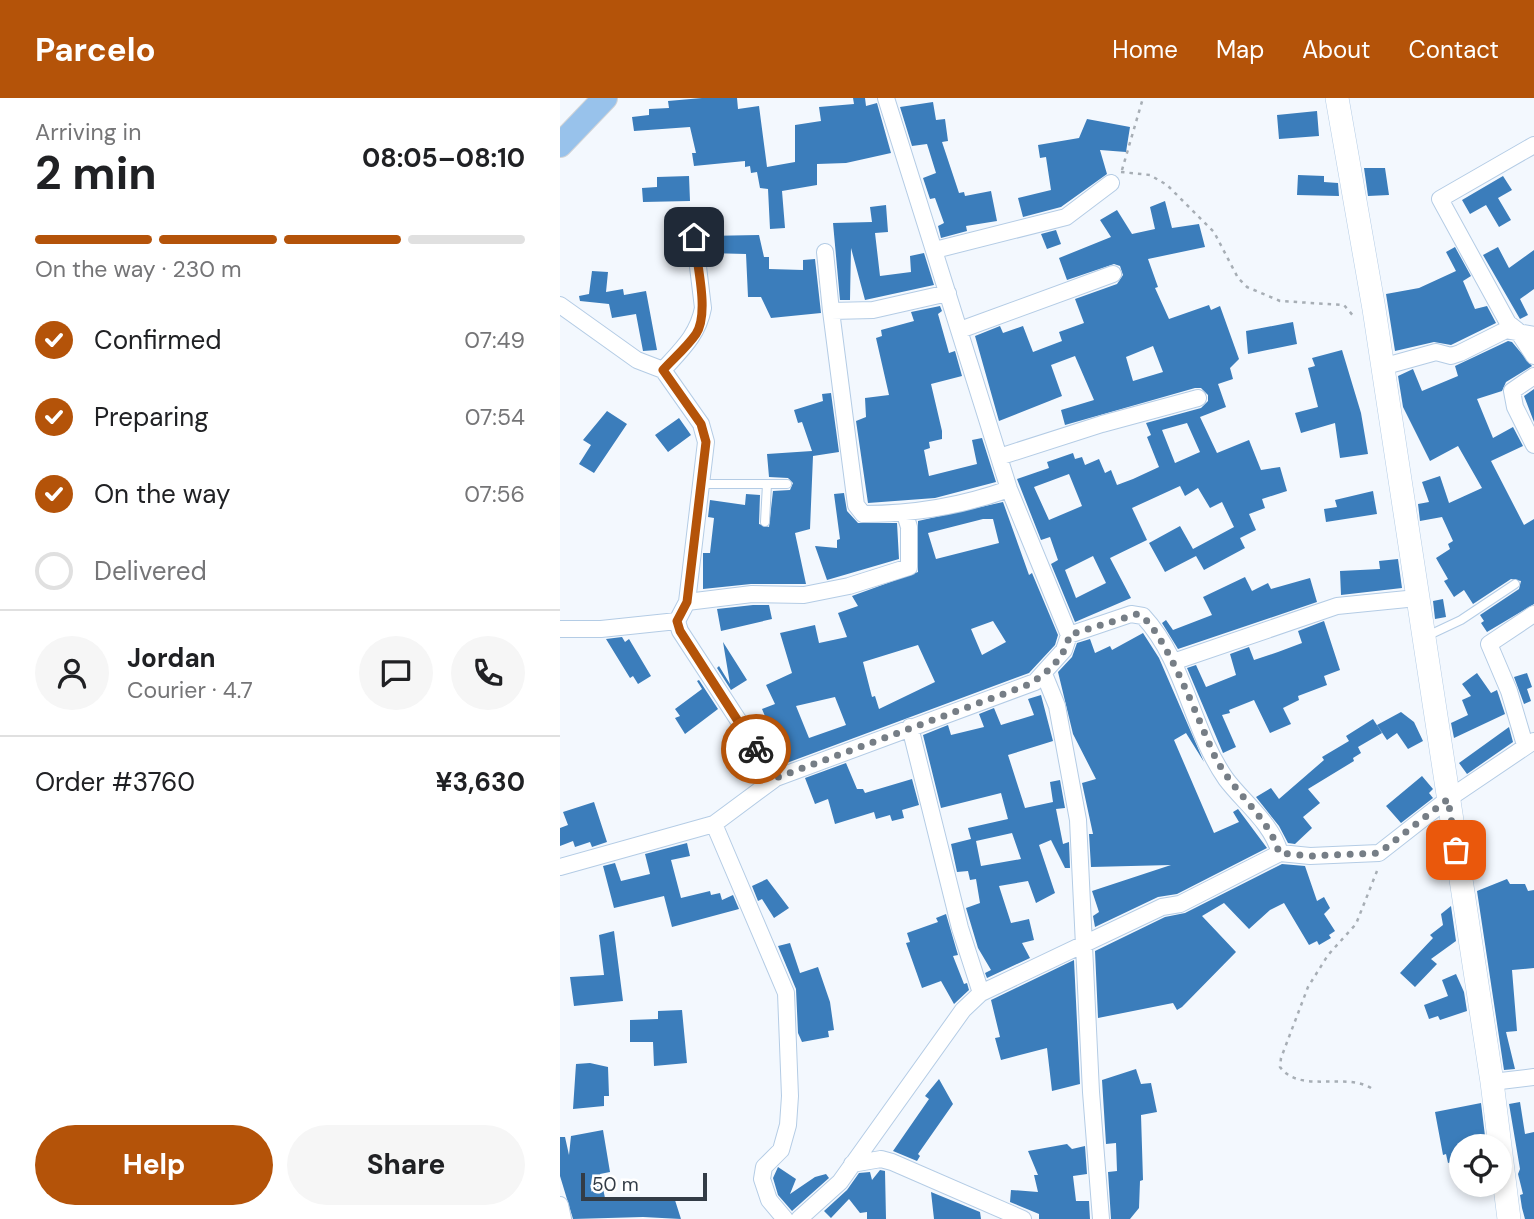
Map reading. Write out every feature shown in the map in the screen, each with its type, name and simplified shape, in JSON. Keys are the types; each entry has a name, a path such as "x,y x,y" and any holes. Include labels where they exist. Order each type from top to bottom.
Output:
{"main road":[{"path":"560,145 605,98"}],"street":[{"path":"560,867 714,824 776,778 1025,686 1044,674 1065,650 1069,635 1009,489 886,98"},
{"path":"1337,98 1377,332 1424,637 1492,1082 1509,1219"},
{"path":"1534,145 1440,198 1508,323 1517,330 1534,356"},
{"path":"934,250 1066,217 1116,177"},
{"path":"663,370 696,334 703,308 692,218"},
{"path":"825,252 856,505 863,514 905,514 986,498 1009,489"},
{"path":"960,330 1113,274"},
{"path":"831,311 873,310 948,293"},
{"path":"560,305 637,360 663,370 705,433 702,484 687,602 677,621"},
{"path":"1382,367 1436,352 1451,356 1506,330 1534,335"},
{"path":"1534,376 1512,391 1515,407 1534,445"},
{"path":"999,457 1198,398"},
{"path":"687,602 751,594 804,595 849,586 909,568 909,527 905,514"},
{"path":"1173,662 1337,606 1417,598"},
{"path":"1069,635 1137,614 1149,622 1173,662 1219,766 1261,818 1279,853"},
{"path":"799,1219 840,1182 963,1010 981,993 1162,907 1180,904 1279,853 1310,856 1379,853 1448,799 1529,743 1489,644 1534,614"},
{"path":"560,629 601,629 677,621"},
{"path":"677,621 732,715 776,778"},
{"path":"1044,674 1057,706 1078,820 1101,1219"},
{"path":"910,727 960,928 981,993"},
{"path":"714,824 786,993 789,1008 790,1096 786,1132 781,1150 764,1167 762,1179 769,1200 785,1219"},
{"path":"1492,1082 1534,1077"},
{"path":"852,1164 881,1158 1023,1219"},
{"path":"560,1205 563,1219"}],"lane":[{"path":"702,484 787,484"},
{"path":"765,522 766,484"},
{"path":"1424,637 1461,620 1515,584"}],"path":[{"path":"1143,98 1116,177 1150,175 1167,185 1214,232 1238,278 1247,287 1280,301 1344,305 1366,332 1377,332"},
{"path":"1371,1088 1354,1082 1296,1080 1280,1067 1280,1058 1318,968 1356,924 1378,869 1379,853"}],"building":[{"path":"737,98 738,109 759,106 767,167 795,162 795,125 821,121 819,107 854,104 853,98 865,98 866,106 877,103 891,153 846,163 817,164 817,185 782,191 785,228 770,229 768,189 760,188 757,172 751,173 750,166 745,167 745,161 694,166 692,153 696,153 690,127 634,131 632,117 649,115 649,109 669,108 668,101"},
{"path":"933,102 936,120 945,119 948,141 942,142 959,193 964,192 965,196 991,191 997,221 966,226 967,231 941,238 938,226 944,223 935,198 930,199 923,178 936,173 927,144 912,146 900,107"},
{"path":"1317,111 1319,136 1279,139 1277,115"},
{"path":"1087,119 1130,127 1126,152 1100,150 1107,174 1061,207 1023,217 1018,198 1051,190 1046,157 1040,158 1038,145 1079,138"},
{"path":"1364,168 1385,168 1389,195 1368,196"},
{"path":"1298,175 1324,176 1324,182 1338,183 1339,196 1297,195"},
{"path":"689,176 690,201 643,202 642,188 657,187 657,177"},
{"path":"1503,176 1512,190 1498,198 1511,220 1499,227 1486,205 1470,214 1462,200"},
{"path":"1165,201 1172,228 1199,224 1205,247 1148,259 1158,287 1155,288 1169,319 1209,305 1211,310 1220,306 1239,359 1230,368 1233,379 1218,384 1226,407 1200,417 1217,453 1249,440 1261,470 1280,467 1287,491 1262,499 1265,508 1249,514 1256,530 1240,538 1245,548 1204,570 1196,556 1165,572 1149,543 1180,526 1193,549 1234,527 1222,502 1210,508 1198,488 1185,496 1180,486 1132,508 1147,540 1110,558 1131,598 1075,622 1051,564 1058,560 1050,537 1041,540 1017,479 1049,468 1047,462 1073,453 1075,459 1082,457 1085,465 1099,459 1105,473 1111,470 1117,485 1133,479 1159,467 1147,437 1151,435 1146,423 1201,408 1208,401 1208,395 1201,388 1195,388 1065,425 1061,410 1094,400 1075,356 1051,365 1062,396 999,421 975,336 1000,326 1003,333 1023,326 1033,352 1062,341 1059,332 1084,323 1075,299 1117,284 1123,275 1120,266 1114,264 1067,280 1059,258 1111,237 1100,220 1117,210 1132,234 1155,229 1150,207","holes":["1153,346 1163,372 1133,381 1126,357","1187,423 1200,452 1175,463 1162,430","1069,474 1082,506 1049,520 1034,487","1093,556 1106,583 1076,598 1065,570"]},
{"path":"886,205 888,232 875,233 880,276 911,272 910,256 924,253 934,285 865,300 851,248 850,300 840,300 833,223 872,222 870,207"},
{"path":"1056,230 1061,244 1047,249 1041,234"},
{"path":"759,235 764,257 769,257 769,269 803,270 803,260 815,259 821,313 771,318 761,297 748,297 746,254 707,253 705,236"},
{"path":"1455,247 1471,276 1463,281 1475,309 1487,306 1496,323 1451,345 1434,342 1395,351 1386,294 1419,288 1456,271 1446,252"},
{"path":"1498,247 1509,268 1534,250 1534,289 1520,299 1528,315 1520,319 1483,255"},
{"path":"592,271 608,272 606,292 623,289 624,295 646,291 657,350 643,351 636,314 612,318 609,304 580,301 579,296 589,294"},
{"path":"940,306 942,311 938,314 949,353 955,351 962,376 931,384 942,439 929,442 930,448 924,450 929,476 977,464 972,440 982,438 996,482 935,498 868,503 856,421 866,417 865,398 889,395 876,338 882,336 881,330 914,321 911,312"},
{"path":"1293,322 1297,344 1248,354 1246,331"},
{"path":"1508,341 1512,342 1532,366 1506,382 1502,391 1477,399 1493,438 1513,427 1523,446 1491,461 1524,525 1534,519 1534,604 1487,632 1481,623 1484,621 1480,615 1519,589 1521,581 1511,579 1473,604 1464,590 1454,597 1444,581 1448,579 1436,558 1450,549 1448,544 1453,541 1442,517 1420,521 1418,504 1429,502 1422,482 1440,476 1449,503 1482,488 1458,446 1430,461 1403,407 1398,376 1413,369 1422,391 1458,376 1455,366"},
{"path":"1342,350 1361,413 1368,454 1340,458 1335,423 1301,433 1295,413 1318,407 1308,368 1315,366 1312,358"},
{"path":"1534,389 1534,422 1524,396"},
{"path":"831,393 839,452 813,456 810,529 795,533 806,584 751,584 703,589 703,553 710,553 714,518 708,517 710,500 745,505 746,494 760,495 759,524 769,527 773,491 790,490 793,483 788,478 769,477 767,454 812,451 802,422 798,423 794,410 823,401 822,394"},
{"path":"607,411 627,424 594,473 579,464 591,445 583,440"},
{"path":"679,418 691,435 668,452 655,435"},
{"path":"1373,491 1377,514 1326,522 1324,509 1337,507 1335,500"},
{"path":"844,493 847,511 858,523 897,523 899,559 827,580 815,546 837,548 837,540 840,539 834,494"},
{"path":"1003,502 1029,575 1032,573 1058,635 1055,645 1029,673 784,764 782,758 776,758 756,728 767,721 762,709 775,704 766,685 792,673 780,633 815,625 819,643 847,637 838,613 858,606 852,596 918,572 918,521","holes":["983,519 993,519 999,543 936,559 928,533","993,621 1006,642 982,655 971,629","918,645 935,682 879,709 875,696 872,697 863,662","835,697 846,725 809,738 796,706"]},
{"path":"1398,559 1402,588 1341,595 1340,571 1380,569 1379,561"},
{"path":"1245,577 1252,591 1268,583 1271,589 1310,578 1317,602 1178,649 1162,623 1166,620 1173,630 1212,615 1203,597"},
{"path":"1443,599 1446,617 1435,619 1433,601"},
{"path":"769,605 772,619 721,631 717,609"},
{"path":"1324,621 1340,670 1324,676 1327,685 1298,696 1299,700 1283,708 1291,724 1270,733 1254,700 1229,710 1230,713 1222,715 1236,747 1223,753 1187,668 1196,665 1206,687 1236,675 1230,654 1249,647 1254,660 1278,652 1302,643 1298,631"},
{"path":"1143,633 1159,658 1204,762 1186,733 1174,740 1214,833 1239,822 1233,812 1238,809 1267,848 1177,894 1158,897 1095,927 1093,916 1099,912 1092,891 1171,865 1091,867 1089,834 1093,834 1082,783 1096,779 1073,734 1058,672 1072,657 1077,643 1090,639 1095,653 1110,646 1112,650"},
{"path":"622,637 625,642 629,639 651,676 638,684 633,676 630,678 606,639"},
{"path":"723,642 747,680 731,690 717,668 719,666 730,684"},
{"path":"1477,673 1491,693 1497,690 1505,714 1454,738 1451,723 1468,715 1462,700 1471,696 1462,684"},
{"path":"1527,673 1532,687 1527,689 1531,701 1524,704 1514,677"},
{"path":"699,680 718,709 685,734 675,718 680,716 675,709 702,689 697,681"},
{"path":"1041,695 1053,741 1008,755 1025,808 1053,802 1050,782 1060,780 1065,808 1056,809 1063,844 1069,842 1070,868 1065,868 1051,840 1039,845 1055,893 1036,903 1028,881 999,886 1011,923 1029,919 1034,940 1022,943 1030,958 987,978 985,973 991,970 978,948 966,908 980,903 976,879 970,880 968,871 957,872 951,844 971,839 968,828 1008,819 1001,793 941,808 923,735 948,725 951,735 984,727 979,714 994,708 1001,725 1034,715 1028,699","holes":["1012,833 1021,859 981,866 976,841"]},
{"path":"1401,712 1414,722 1423,741 1408,749 1397,733 1387,740 1377,725"},
{"path":"1373,719 1382,733 1358,747 1361,753 1353,758 1354,761 1308,789 1320,803 1303,817 1312,828 1295,844 1288,843 1279,826 1256,797 1271,788 1279,799 1324,760 1322,757 1349,741 1346,736"},
{"path":"1509,727 1513,742 1467,774 1459,763"},
{"path":"846,763 857,789 863,789 865,793 912,779 919,805 902,810 904,818 892,821 890,815 876,819 874,812 835,824 828,799 815,804 805,778"},
{"path":"1422,776 1433,789 1429,793 1433,798 1401,823 1386,806"},
{"path":"594,802 607,842 592,847 590,842 575,847 573,841 560,846 560,828 568,825 563,812"},
{"path":"687,843 690,856 671,860 681,898 710,891 711,895 720,893 722,900 733,895 739,909 672,927 664,896 614,908 603,866 615,863 621,881 650,874 645,854"},
{"path":"1282,864 1305,866 1317,901 1324,897 1330,908 1324,914 1335,931 1329,935 1331,938 1319,945 1317,941 1309,945 1284,903 1270,910 1249,929 1224,903 1202,916 1236,952 1182,1007 1177,1010 1173,1003 1098,1018 1095,951 1165,917 1185,913"},
{"path":"767,879 789,908 774,918 762,899 758,901 752,886"},
{"path":"1507,879 1510,884 1525,884 1528,891 1534,890 1534,968 1512,970 1517,1031 1506,1032 1515,1069 1504,1070 1477,891"},
{"path":"1451,906 1456,941 1431,959 1437,964 1415,987 1400,973 1433,938 1430,935 1443,925 1441,914"},
{"path":"946,914 958,955 953,956 969,990 954,1004 941,981 922,988 906,943 910,942 907,933 938,922 936,918"},
{"path":"614,931 623,1001 574,1006 570,977 604,975 599,935"},
{"path":"790,943 800,973 818,967 830,1002 834,1030 828,1031 829,1037 802,1042 798,1033 796,989 778,946"},
{"path":"1074,960 1080,1084 1052,1091 1047,1048 1001,1060 995,1038 1000,1037 991,1000"},
{"path":"1456,974 1464,992 1467,1011 1440,1020 1438,1016 1429,1019 1424,1005 1448,996 1442,980"},
{"path":"682,1010 687,1063 654,1066 653,1042 630,1042 630,1020 658,1019 658,1011"},
{"path":"590,1063 608,1067 609,1096 604,1096 604,1106 573,1109 576,1064"},
{"path":"1136,1069 1141,1084 1151,1083 1157,1112 1141,1115 1143,1180 1140,1181 1139,1208 1130,1219 1111,1219 1108,1172 1117,1171 1116,1143 1106,1144 1102,1080"},
{"path":"939,1079 953,1104 918,1154 920,1156 917,1161 893,1151 929,1099 925,1096"},
{"path":"1520,1102 1525,1134 1534,1132 1534,1219 1525,1219 1522,1208 1520,1195 1523,1194 1518,1174 1520,1169 1509,1104"},
{"path":"1481,1103 1485,1134 1449,1134 1448,1163 1446,1154 1443,1155 1435,1112"},
{"path":"603,1130 610,1172 600,1174 605,1198 633,1200 674,1197 681,1219 573,1219 560,1176 560,1137 565,1137 569,1155 571,1136"},
{"path":"1067,1144 1072,1149 1085,1146 1087,1174 1073,1176 1076,1201 1089,1201 1090,1219 1039,1219 1039,1214 1010,1202 1011,1190 1038,1192 1034,1175 1038,1175 1028,1151"},
{"path":"778,1167 796,1179 790,1194 815,1177 826,1174 829,1178 792,1211 778,1195 773,1178"},
{"path":"880,1170 885,1171 886,1219 867,1219 867,1212 860,1213 849,1199 831,1218 824,1211 847,1190 859,1173 870,1172 872,1180"},
{"path":"931,1192 980,1212 981,1219 934,1219"}],"way so far":[{"path":"756,749 776,778 823,758 1035,682 1065,650 1069,635 1137,614 1143,615 1149,622 1173,662 1219,766 1234,788 1261,818 1277,843 1279,853 1310,856 1379,853 1448,799 1456,850"}],"route":[{"path":"694,237 703,308 700,323 696,334 663,370 701,424 706,442 687,602 677,621 680,631 756,749"}]}
